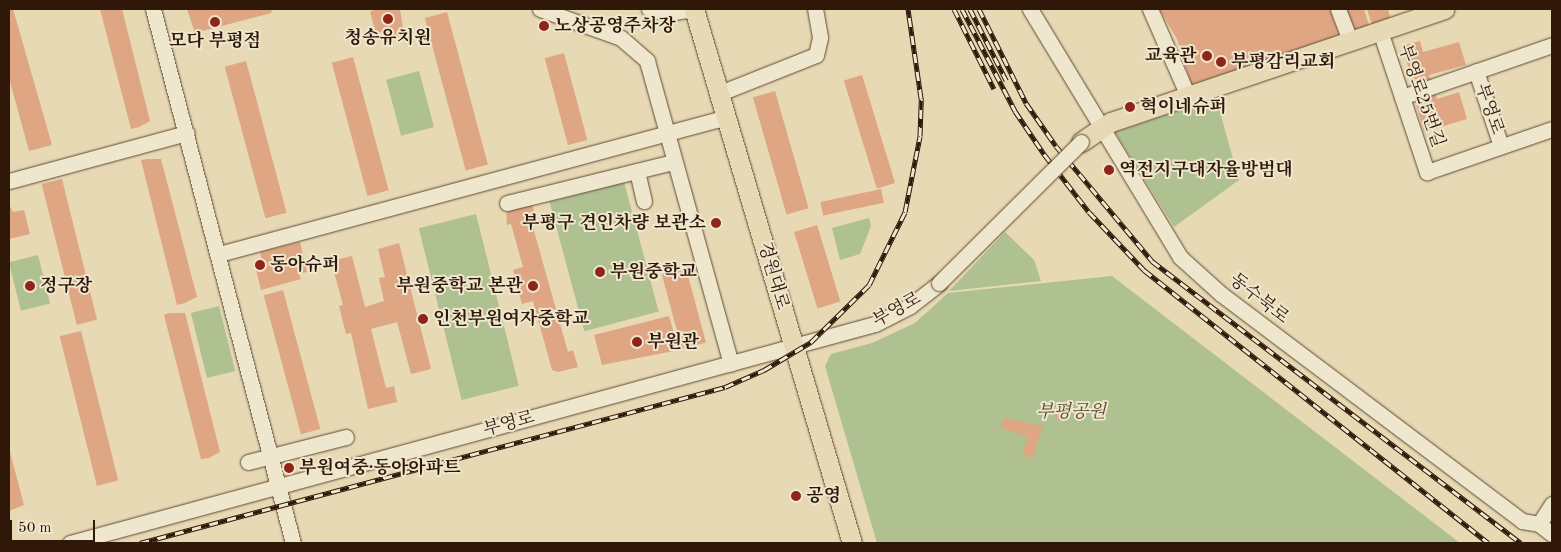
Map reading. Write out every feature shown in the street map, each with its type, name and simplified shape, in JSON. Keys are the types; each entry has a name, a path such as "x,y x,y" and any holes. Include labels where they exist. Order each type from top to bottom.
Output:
{"main road":[{"name":"경원대로","path":"694,9 852,543"},
{"path":"1081,142 1101,128 1188,96 1444,9"}],"street":[{"path":"153,9 219,254 293,543"},
{"path":"540,9 613,35 640,52 648,66 673,162 731,364"},
{"path":"649,9 668,13 694,9"},
{"path":"720,93 816,55 820,37 815,9"},
{"name":"동수북로","path":"1030,9 1173,249 1208,282 1522,521 1547,514 1552,534"},
{"path":"1150,9 1188,96"},
{"path":"1338,9 1350,41"},
{"name":"부영로25번길","path":"1380,31 1427,172 1502,146"},
{"name":"부영로","path":"1402,97 1552,45"},
{"name":"부영로","path":"1476,71 1502,146"},
{"path":"219,254 727,117"},
{"path":"1502,146 1552,129"},
{"path":"9,180 187,133"},
{"name":"부영로","path":"70,543 875,324 910,306 939,283 1081,142"},
{"path":"507,203 673,162"},
{"path":"637,171 644,201"},
{"path":"711,296 715,281"},
{"path":"248,462 346,437"}],"green space":[{"path":"419,71 434,127 401,136 386,80"},
{"path":"1216,98 1239,180 1174,227 1115,132"},
{"path":"624,182 659,311 584,331 550,202"},
{"path":"476,214 519,386 462,400 419,228"},
{"path":"869,218 871,226 860,254 840,260 832,228"},
{"path":"1005,232 1034,260 1041,281 949,291"},
{"name":"정구장","path":"38,255 50,304 21,311 9,262"},
{"name":"부평공원","path":"1112,276 1460,543 877,543 825,366 831,354 872,343 915,323 948,293"},
{"path":"219,306 235,371 207,378 191,313"}],"building":[{"path":"9,9 13,9 52,145 29,151 9,78"},
{"path":"100,9 122,9 150,121 139,127 131,129"},
{"name":"모다 부평점","path":"187,9 272,9 271,13 195,33"},
{"name":"청송유치원","path":"375,9 400,9 404,35 389,39 382,32 376,33 370,12"},
{"name":"부평감리교회","path":"1159,9 1330,9 1339,35 1191,85 1177,39"},
{"path":"1345,9 1364,9 1369,25 1353,32"},
{"path":"1367,9 1388,9 1391,21 1373,28"},
{"path":"447,12 488,165 466,171 425,18"},
{"path":"1420,41 1423,52 1459,42 1466,65 1429,75 1437,99 1459,92 1467,119 1424,132 1416,105 1432,100 1424,77 1412,80 1402,46"},
{"path":"564,53 587,140 568,145 545,58"},
{"path":"353,57 389,190 367,196 332,63"},
{"path":"246,61 287,213 265,218 225,67"},
{"path":"862,75 895,183 877,189 844,81"},
{"path":"775,91 809,208 787,215 753,97"},
{"path":"161,159 197,297 177,305 141,160"},
{"path":"62,179 97,320 77,325 42,184"},
{"path":"881,189 884,203 823,216 820,202"},
{"name":"부원중학교 본관","path":"531,199 534,212 529,213 568,352 573,350 578,367 558,372 552,370 533,301 522,304 513,270 523,267 511,224 507,225 506,206"},
{"path":"9,204 13,212 24,210 30,234 9,239"},
{"path":"817,225 840,302 817,309 794,232"},
{"path":"300,242 307,272 299,274 301,279 261,290 254,262 262,260 260,252"},
{"path":"399,243 431,369 411,374 397,322 371,329 386,388 394,386 397,402 368,409 351,333 346,334 339,306 343,305 331,261 352,256 365,307 384,301 379,278 385,277 378,249"},
{"path":"686,268 706,342 682,349 662,274"},
{"path":"283,290 320,429 301,434 264,295"},
{"path":"185,313 220,452 209,458 201,459 164,315"},
{"name":"부원관","path":"669,316 679,350 602,365 594,335"},
{"path":"81,331 118,480 97,486 60,336"},
{"path":"1071,406 1073,416 1056,419 1054,409"},
{"path":"1004,418 1043,426 1033,458 1022,454 1028,437 1001,428"},
{"path":"9,448 24,505 9,511"}],"railway":[{"path":"140,543 725,387 764,370 811,342 869,285 905,212 920,136 921,98 908,9"},
{"path":"954,9 994,89"},
{"path":"962,9 1015,111 1044,154 1089,212 1144,270 1488,543"},
{"path":"970,9 1006,80"},
{"path":"979,9 1026,103 1056,146 1152,261 1521,543"}],"place":[{"name":"청송유치원","path":"388,19"},
{"name":"모다 부평점","path":"215,22"},
{"name":"노상공영주차장","path":"544,26"},
{"name":"교육관","path":"1207,56"},
{"name":"부평감리교회","path":"1221,62"},
{"name":"혁이네슈퍼","path":"1130,107"},
{"name":"역전지구대자율방범대","path":"1109,170"},
{"name":"부평구 견인차량 보관소","path":"716,223"},
{"name":"동아슈퍼","path":"260,265"},
{"name":"부원중학교","path":"600,272"},
{"name":"정구장","path":"30,286"},
{"name":"부원중학교 본관","path":"533,286"},
{"name":"인천부원여자중학교","path":"423,319"},
{"name":"부원관","path":"637,342"},
{"name":"부원여중·동아아파트","path":"289,468"},
{"name":"공영","path":"796,496"}]}
